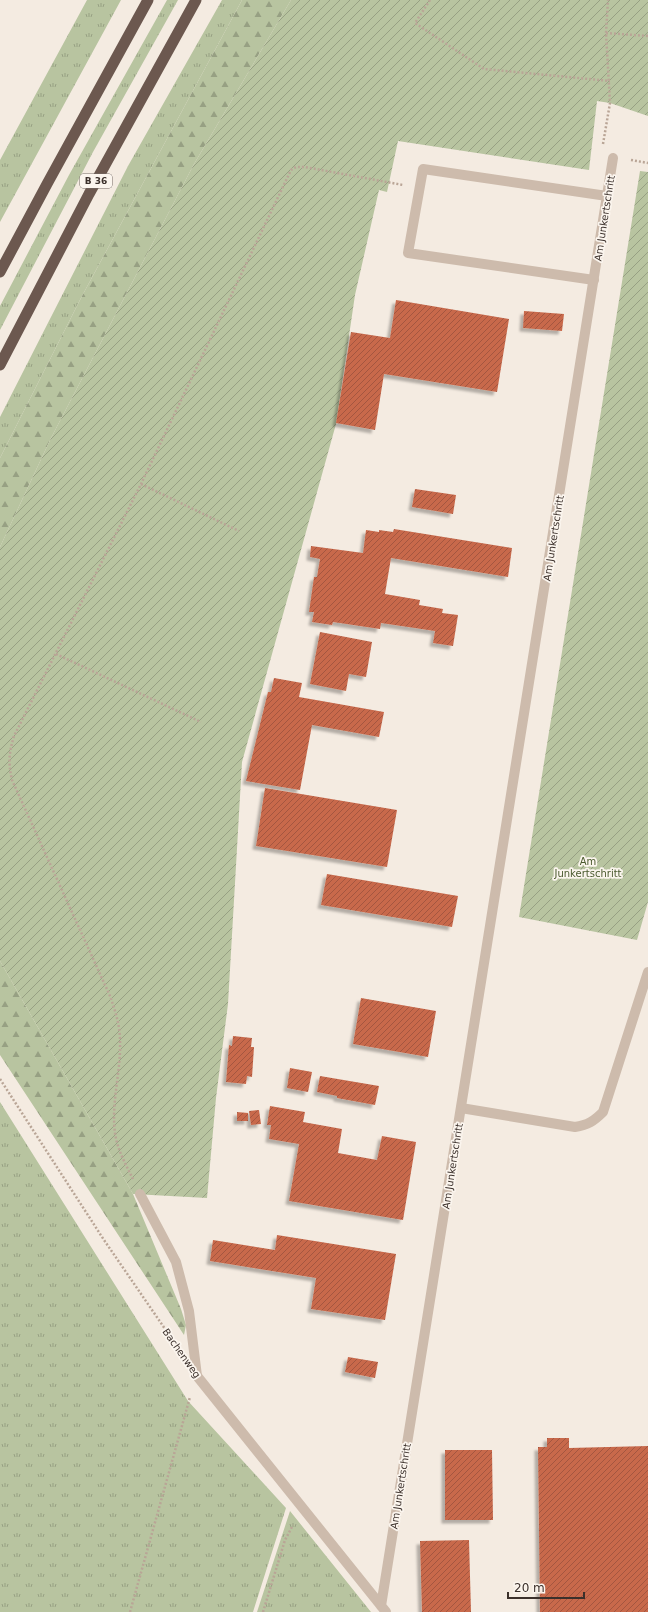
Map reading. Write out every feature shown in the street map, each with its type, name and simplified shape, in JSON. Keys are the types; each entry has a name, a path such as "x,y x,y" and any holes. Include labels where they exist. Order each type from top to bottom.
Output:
{"highway":[{"path":"0,272 148,0"},
{"name":"B 36","path":"0,365 89,194 196,0"}],"street":[{"name":"Am Junkertschritt","path":"384,1609 461,1108 613,158"},
{"path":"594,280 408,253 423,169 607,196"},
{"path":"461,1108 575,1128 587,1125 595,1120 603,1112 648,972"},
{"path":"140,1194 176,1262 189,1311 197,1376"},
{"name":"Bachenweg","path":"197,1376 384,1609"}],"path":[{"path":"430,0 415,24 484,69 610,81"},
{"path":"608,0 606,33 610,81 610,103 600,156 613,158"},
{"path":"606,33 648,36"},
{"path":"140,1194 121,1154 115,1135 113,1116 120,1042 116,1012 12,780 9,757 14,736 141,484 291,170 296,167 305,167 419,188"},
{"path":"141,484 239,530"},
{"path":"56,654 201,722"},
{"name":"Bachenweg","path":"0,1079 104,1240 175,1344"},
{"path":"130,1612 188,1401 197,1376"},
{"path":"263,1612 285,1540 302,1507"}],"green space":[{"path":"87,0 121,0 0,222 0,160"},
{"path":"167,0 178,0 93,152 0,330 0,306 69,175"},
{"path":"222,0 242,0 82,296 0,458 0,417 128,166"},
{"path":"242,0 291,0 194,164 51,438 0,547 0,458 82,296"},
{"path":"291,0 648,0 648,116 610,103 597,101 589,170 398,141 387,192 379,190 355,295 336,424 242,762 228,1004 216,1098 207,1198 133,1194 0,961 0,547 51,438 194,164"},
{"name":"Am Junkertschritt","path":"640,171 648,172 648,902 637,940 519,917"},
{"path":"0,961 133,1194 181,1309 186,1325 184,1335 0,1055"},
{"path":"0,1102 188,1401 286,1508 253,1612 0,1612"},
{"path":"290,1511 371,1612 257,1612"}],"building":[{"path":"396,300 509,319 497,392 384,374 375,430 336,423 351,332 390,338"},
{"path":"524,311 564,314 562,331 523,328"},
{"path":"415,489 456,495 453,514 412,507"},
{"path":"394,529 512,548 508,577 391,558 385,594 420,600 419,605 443,609 442,613 458,615 453,646 433,643 435,631 381,623 380,629 333,622 332,625 312,622 314,612 309,612 314,577 317,577 320,559 310,557 311,546 363,553 366,530 393,532"},
{"path":"320,632 372,642 366,677 349,674 346,691 310,684"},
{"path":"274,678 302,683 299,697 384,712 379,737 312,725 300,790 246,781 268,692 271,692"},
{"path":"265,788 397,810 387,867 256,846"},
{"path":"327,874 458,896 452,927 321,905"},
{"path":"361,998 436,1011 428,1057 353,1044"},
{"path":"233,1036 252,1038 251,1047 254,1047 252,1077 247,1076 246,1084 226,1082 229,1045 232,1046"},
{"path":"290,1068 312,1072 308,1092 287,1088"},
{"path":"320,1076 379,1086 375,1105 337,1098 337,1096 317,1092"},
{"path":"270,1106 305,1112 303,1122 342,1129 338,1153 377,1160 382,1136 416,1142 403,1220 289,1201 299,1144 269,1139 271,1125 267,1125"},
{"path":"259,1110 261,1124 251,1125 249,1111"},
{"path":"237,1112 248,1113 248,1121 237,1121"},
{"path":"277,1235 396,1254 385,1320 311,1309 316,1278 210,1261 213,1240 275,1250"},
{"path":"348,1357 378,1362 375,1378 345,1372"},
{"path":"547,1438 569,1438 569,1448 648,1446 648,1612 540,1612 538,1447 547,1447"},
{"path":"445,1450 492,1450 493,1520 445,1520"},
{"path":"469,1540 471,1612 422,1612 420,1541"}]}
